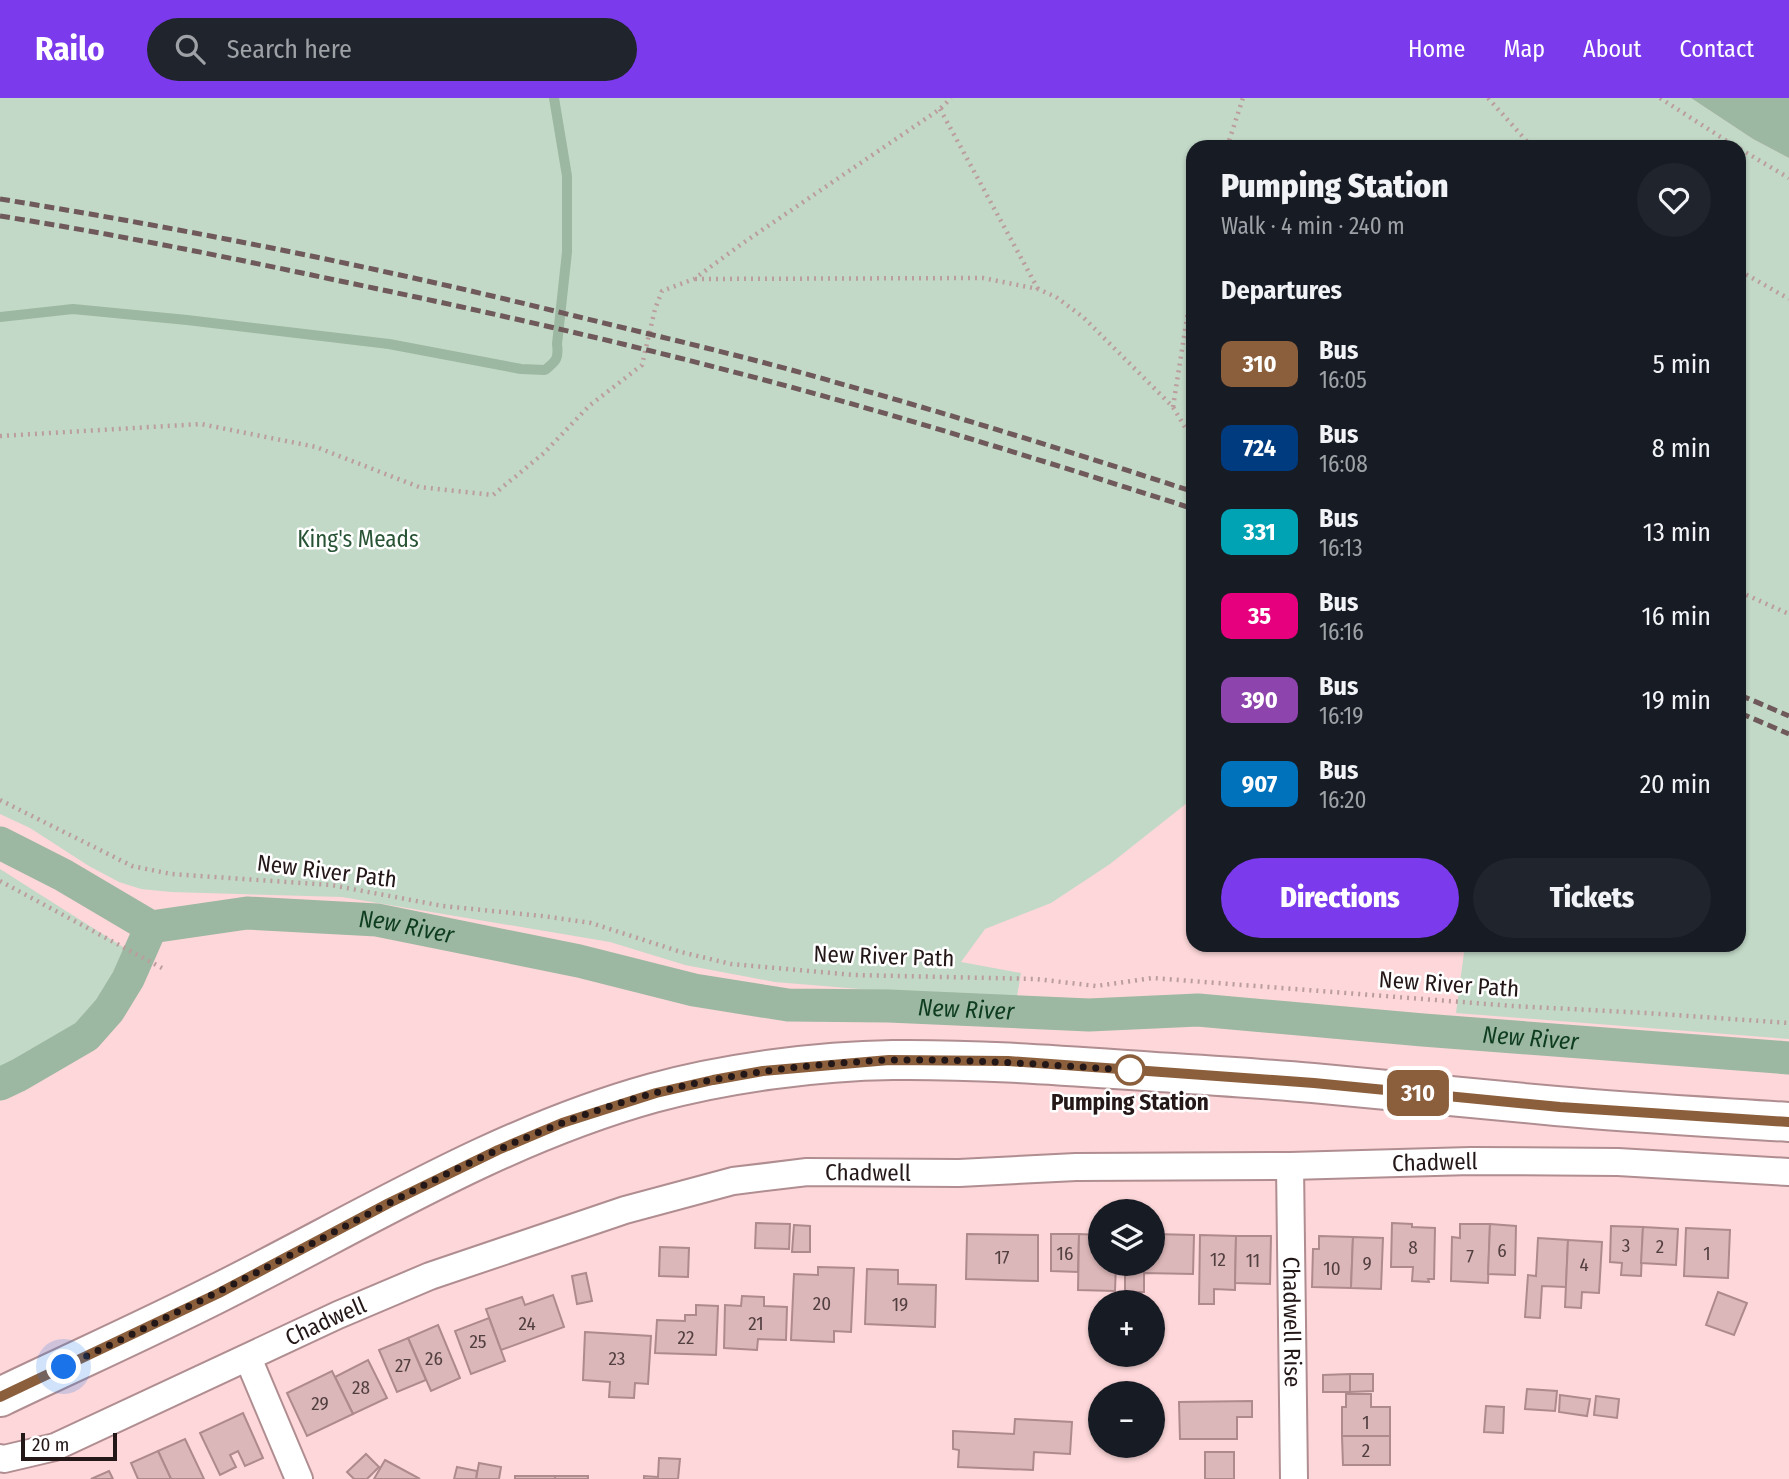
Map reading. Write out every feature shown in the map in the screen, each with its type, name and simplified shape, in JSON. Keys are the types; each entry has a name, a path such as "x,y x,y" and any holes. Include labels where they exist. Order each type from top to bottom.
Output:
{"main road":[{"path":"0,1397 219,1293 389,1203 498,1150 562,1123 656,1093 763,1071 889,1060 1008,1061 1314,1083 1560,1107 1789,1122"}],"street":[{"name":"Chadwell","path":"0,1458 55,1447 338,1315 430,1276 625,1210 733,1181 807,1172 959,1173 1076,1167 1290,1166 1471,1161 1618,1162 1789,1172"},
{"name":"Chadwell Rise","path":"1290,1166 1294,1479"},
{"path":"248,1358 299,1479"}],"path":[{"path":"0,436 201,424 316,447 419,488 494,495 544,453 589,406 642,365 662,291 694,279 940,109 951,98"},
{"path":"1229,140 1243,98"},
{"path":"1488,98 1526,140"},
{"path":"1660,98 1726,140"},
{"path":"940,109 1038,289"},
{"path":"1746,153 1789,178"},
{"path":"1746,274 1789,299"},
{"path":"694,279 983,278 1038,289 1056,297 1083,317 1173,407 1186,429"},
{"path":"1173,407 1186,324"},
{"path":"1746,595 1789,614"},
{"name":"New River Path","path":"0,800 132,866 171,874 331,885 443,906 591,923 681,952 731,964 854,975 1037,979 1096,986 1153,978 1513,1006 1789,1023"},
{"path":"0,881 162,968"}],"green space":[{"name":"King's Meads","path":"0,98 1691,98 1753,139 1789,158 1789,1039 1456,1013 1464,952 1746,952 1746,140 1186,140 1186,804 1110,864 1051,903 985,929 961,962 1021,973 1017,996 872,990 775,982 685,965 610,942 342,897 141,889 119,882 30,828 0,814"},
{"path":"0,869 126,949 103,993 84,1017 43,1048 0,1071"}],"shaded area":[{"path":"1691,98 1789,98 1789,158 1753,139"}],"building":[{"path":"756,1223 790,1224 789,1249 755,1248"},
{"path":"1392,1223 1435,1228 1434,1279 1428,1279 1429,1282 1412,1281 1413,1267 1391,1267"},
{"path":"1460,1224 1490,1224 1488,1283 1451,1281 1452,1237 1460,1238"},
{"path":"1490,1224 1516,1226 1515,1275 1488,1274"},
{"path":"794,1225 810,1226 810,1252 792,1252"},
{"path":"1611,1226 1643,1227 1641,1276 1621,1275 1622,1263 1610,1262"},
{"path":"1643,1227 1678,1229 1676,1265 1641,1263"},
{"path":"1686,1228 1730,1230 1728,1278 1684,1276"},
{"path":"967,1234 1038,1235 1038,1281 966,1279"},
{"path":"1051,1234 1079,1234 1078,1272 1051,1271"},
{"path":"1079,1234 1088,1234 1088,1276 1116,1276 1115,1290 1078,1290"},
{"path":"1165,1234 1194,1235 1193,1274 1165,1273"},
{"path":"1200,1235 1236,1236 1235,1290 1214,1289 1214,1304 1199,1304"},
{"path":"1236,1236 1271,1236 1270,1284 1235,1283"},
{"path":"1319,1236 1353,1237 1351,1288 1312,1287 1313,1249 1319,1249"},
{"path":"1353,1237 1383,1238 1381,1289 1351,1288"},
{"path":"1538,1238 1568,1240 1566,1287 1542,1286 1540,1318 1525,1317 1528,1275 1536,1276"},
{"path":"1568,1240 1602,1242 1599,1293 1582,1292 1581,1308 1565,1307"},
{"path":"660,1247 689,1248 688,1277 659,1276"},
{"path":"818,1267 854,1268 851,1332 834,1331 834,1342 791,1340 794,1274 818,1275"},
{"path":"867,1269 898,1270 898,1284 936,1285 935,1327 865,1324"},
{"path":"586,1273 592,1301 577,1304 572,1276"},
{"path":"1125,1276 1144,1276 1144,1290 1125,1290"},
{"path":"1718,1292 1747,1303 1734,1335 1706,1325"},
{"path":"553,1295 564,1327 501,1350 486,1309 522,1297 525,1305"},
{"path":"742,1296 764,1297 764,1306 787,1307 786,1340 758,1339 757,1350 724,1348 725,1305 741,1306"},
{"path":"696,1305 718,1306 716,1355 655,1353 657,1320 685,1321 685,1315 696,1315"},
{"path":"489,1318 505,1361 471,1374 455,1331"},
{"path":"438,1325 460,1378 431,1391 408,1338"},
{"path":"585,1332 651,1336 648,1384 635,1383 634,1398 609,1397 610,1382 583,1380"},
{"path":"408,1338 426,1380 397,1392 379,1350"},
{"path":"368,1360 387,1398 353,1414 335,1377"},
{"path":"332,1371 353,1414 307,1436 287,1393"},
{"path":"1350,1374 1373,1374 1373,1391 1350,1392"},
{"path":"1350,1374 1350,1392 1323,1392 1323,1375"},
{"path":"1527,1389 1557,1391 1555,1411 1525,1409"},
{"path":"1346,1394 1371,1394 1371,1407 1390,1407 1390,1436 1342,1436 1342,1407 1346,1407"},
{"path":"1560,1395 1590,1399 1587,1416 1559,1412"},
{"path":"1596,1396 1619,1399 1617,1418 1594,1415"},
{"path":"1252,1401 1252,1417 1237,1417 1237,1439 1180,1439 1179,1402"},
{"path":"1486,1406 1504,1407 1503,1433 1484,1432"},
{"path":"243,1413 263,1458 245,1466 238,1451 230,1455 236,1467 220,1475 200,1433"},
{"path":"1015,1419 1072,1422 1070,1454 1034,1452 1033,1470 958,1467 959,1450 953,1449 953,1431 1014,1434"},
{"path":"1342,1436 1390,1436 1390,1465 1343,1465"},
{"path":"185,1439 204,1479 171,1479 158,1451"},
{"path":"158,1451 171,1479 138,1479 131,1463"},
{"path":"1205,1452 1234,1452 1234,1479 1205,1479"},
{"path":"366,1454 379,1467 367,1479 354,1479 347,1472"},
{"path":"659,1458 680,1459 678,1479 644,1479 644,1476 658,1477"},
{"path":"385,1460 420,1479 374,1479"},
{"path":"479,1463 501,1467 499,1479 476,1479"},
{"path":"457,1467 477,1471 476,1479 454,1479"},
{"path":"109,1471 113,1479 91,1479"},
{"path":"515,1476 555,1476 555,1479 515,1479"},
{"path":"555,1476 588,1476 588,1479 555,1479"}],"waterway":[{"path":"0,317 73,309 187,320 389,344 521,369 545,370 554,362 558,353 567,252 567,176 554,98"},
{"name":"New River","path":"0,843 63,875 151,927 247,913 377,920 579,961 694,990 788,1005 889,1006 1089,1015 1198,1010 1789,1058"},
{"name":"New River","path":"0,1084 86,1036 109,1010 128,979 151,927"}],"railway":[{"path":"0,199 217,237 361,266 677,341 812,375 933,410 1186,489"},
{"path":"0,216 255,263 656,352 889,415 1186,506"},
{"path":"1746,698 1789,716"},
{"path":"1746,716 1789,734"}],"bus line":[{"name":"310","path":"0,1397 219,1293 389,1203 498,1150 608,1107 656,1093 763,1071 889,1060 1008,1061 1314,1083 1560,1107 1789,1122"}],"place":[{"name":"Pumping Station","path":"1130,1070"}],"route":[{"path":"64,1367 219,1293 389,1203 498,1150 562,1123 656,1093 763,1071 889,1060 1008,1061 1138,1071 1130,1070"}]}
